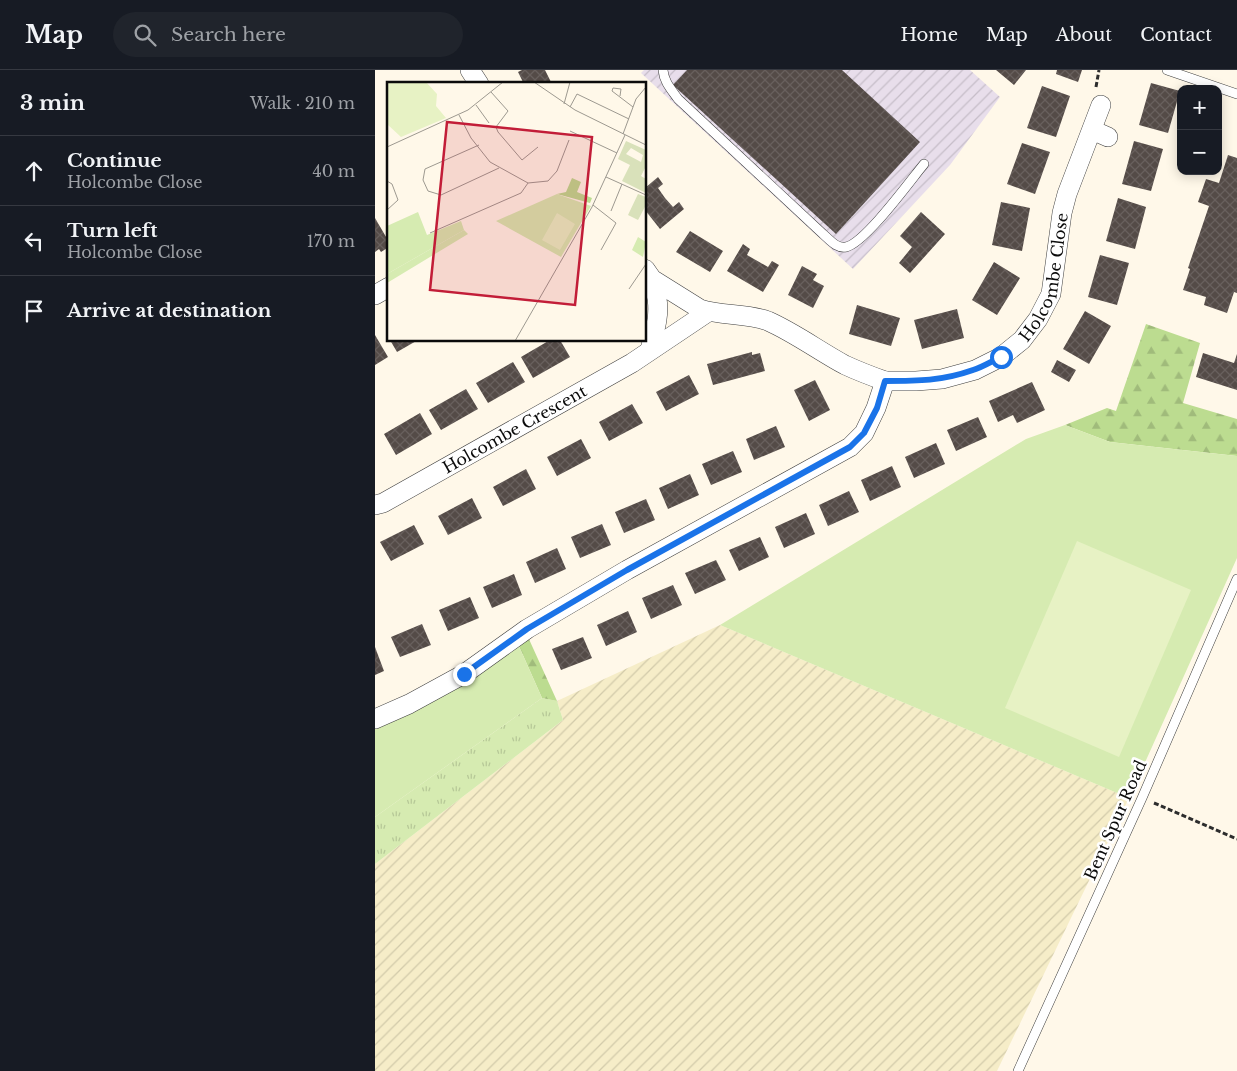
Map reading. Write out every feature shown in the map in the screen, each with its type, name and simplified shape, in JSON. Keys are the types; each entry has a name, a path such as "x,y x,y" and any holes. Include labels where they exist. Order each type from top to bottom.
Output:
{"street":[{"path":"470,70 478,82"},
{"name":"Holcombe Close","path":"648,274 700,309 708,312 766,320 845,365 885,381 942,379 975,370 1001,357 1022,340 1038,318 1051,294 1062,213 1067,194 1100,134 1101,105"},
{"path":"648,274 657,300 656,326 650,350"},
{"path":"375,295 387,288"},
{"name":"Holcombe Crescent","path":"375,505 383,503 632,363 708,312"},
{"path":"375,720 464,674 527,629 627,570 850,447 864,433 877,408 885,381"}],"lane":[{"path":"663,70 668,86 678,98 831,242 839,247 847,247 872,228 924,164"},
{"path":"1167,70 1237,94"},
{"name":"Bent Spur Road","path":"1018,1071 1142,798 1237,579"}],"path":[{"path":"1142,798 1237,839"}],"shaded area":[{"path":"644,70 970,70 1000,97 950,165 853,269 641,73"},
{"path":"720,625 1129,798 997,1071 375,1071 375,864 563,720 557,701"}],"green space":[{"path":"1146,324 1200,343 1183,403 1237,419 1237,456 1110,442 1065,425 1107,408 1116,411"},
{"path":"1065,425 1110,442 1237,456 1237,558 1129,798 720,625 1026,439"},
{"path":"1077,541 1191,590 1119,757 1005,708"},
{"path":"528,637 557,701 542,698 518,644"},
{"path":"518,644 542,698 375,817 375,725"},
{"path":"542,698 557,701 563,720 375,864 375,817"}],"building":[{"path":"522,70 545,70 551,82 523,82 518,72"},
{"path":"687,70 842,70 920,142 836,234 673,85"},
{"path":"996,70 1026,70 1014,85"},
{"path":"1057,70 1082,70 1078,82 1056,74"},
{"path":"1151,83 1177,90 1177,102 1168,133 1139,125"},
{"path":"1042,86 1070,96 1056,137 1027,128"},
{"path":"1134,141 1163,149 1151,191 1122,184"},
{"path":"1022,143 1050,152 1035,194 1007,184"},
{"path":"1228,155 1237,158 1237,293 1234,292 1227,313 1204,305 1206,297 1183,290 1190,269 1188,268 1209,206 1198,202 1206,179 1219,183"},
{"path":"658,177 663,184 658,188 665,198 673,207 679,202 684,209 660,229 646,211 646,187"},
{"path":"1118,198 1146,207 1135,249 1106,241"},
{"path":"1001,202 1030,208 1022,251 992,245"},
{"path":"921,212 945,234 910,273 899,263 912,247 900,236"},
{"path":"375,218 387,239 387,248 381,252 379,249 375,252"},
{"path":"690,231 723,251 710,272 676,252"},
{"path":"743,244 750,249 747,255 768,267 772,261 779,265 763,292 727,271"},
{"path":"1100,255 1129,263 1117,305 1088,297"},
{"path":"994,262 1020,278 997,315 972,300"},
{"path":"802,266 817,274 813,280 824,286 813,308 788,295"},
{"path":"857,305 900,318 891,346 849,334"},
{"path":"957,309 964,338 922,349 914,320"},
{"path":"1085,311 1111,326 1089,364 1063,349"},
{"path":"375,335 388,357 375,365"},
{"path":"391,341 416,341 397,352"},
{"path":"548,341 561,341 570,357 533,378 521,357"},
{"path":"752,352 752,355 760,353 765,371 713,385 707,364"},
{"path":"1203,353 1234,363 1237,354 1237,390 1196,377"},
{"path":"1057,360 1076,370 1069,382 1051,372"},
{"path":"513,362 525,382 488,403 476,383"},
{"path":"689,375 699,394 666,411 656,392"},
{"path":"815,380 830,410 809,421 794,390"},
{"path":"1032,382 1045,410 1017,423 1013,415 998,422 989,401"},
{"path":"466,389 478,409 441,430 429,410"},
{"path":"632,404 643,423 609,441 599,422"},
{"path":"420,413 432,434 396,455 384,434"},
{"path":"978,417 987,437 956,451 947,430"},
{"path":"776,426 785,447 754,460 746,439"},
{"path":"581,439 591,458 557,476 547,457"},
{"path":"936,443 945,464 914,478 905,457"},
{"path":"733,451 742,472 711,485 702,464"},
{"path":"892,466 901,487 870,501 861,480"},
{"path":"526,469 536,489 503,506 493,487"},
{"path":"690,474 699,495 668,509 659,488"},
{"path":"849,491 859,512 828,526 819,505"},
{"path":"472,498 482,518 448,535 438,516"},
{"path":"646,499 655,520 624,533 615,512"},
{"path":"806,513 815,534 784,548 775,527"},
{"path":"602,524 611,545 580,558 571,537"},
{"path":"414,525 424,544 391,561 380,542"},
{"path":"760,537 769,557 739,571 729,550"},
{"path":"557,548 566,569 535,583 526,562"},
{"path":"716,560 726,580 695,594 685,573"},
{"path":"514,574 522,595 492,608 483,587"},
{"path":"673,585 682,605 651,619 642,598"},
{"path":"470,597 479,618 448,631 439,610"},
{"path":"628,611 637,632 606,646 597,625"},
{"path":"422,624 431,645 400,657 391,637"},
{"path":"583,637 592,658 561,670 552,649"},
{"path":"375,647 384,671 375,675"}],"route":[{"path":"464,674 527,629 627,570 850,447 864,433 877,408 885,381 942,379 975,370 1001,357"}]}
